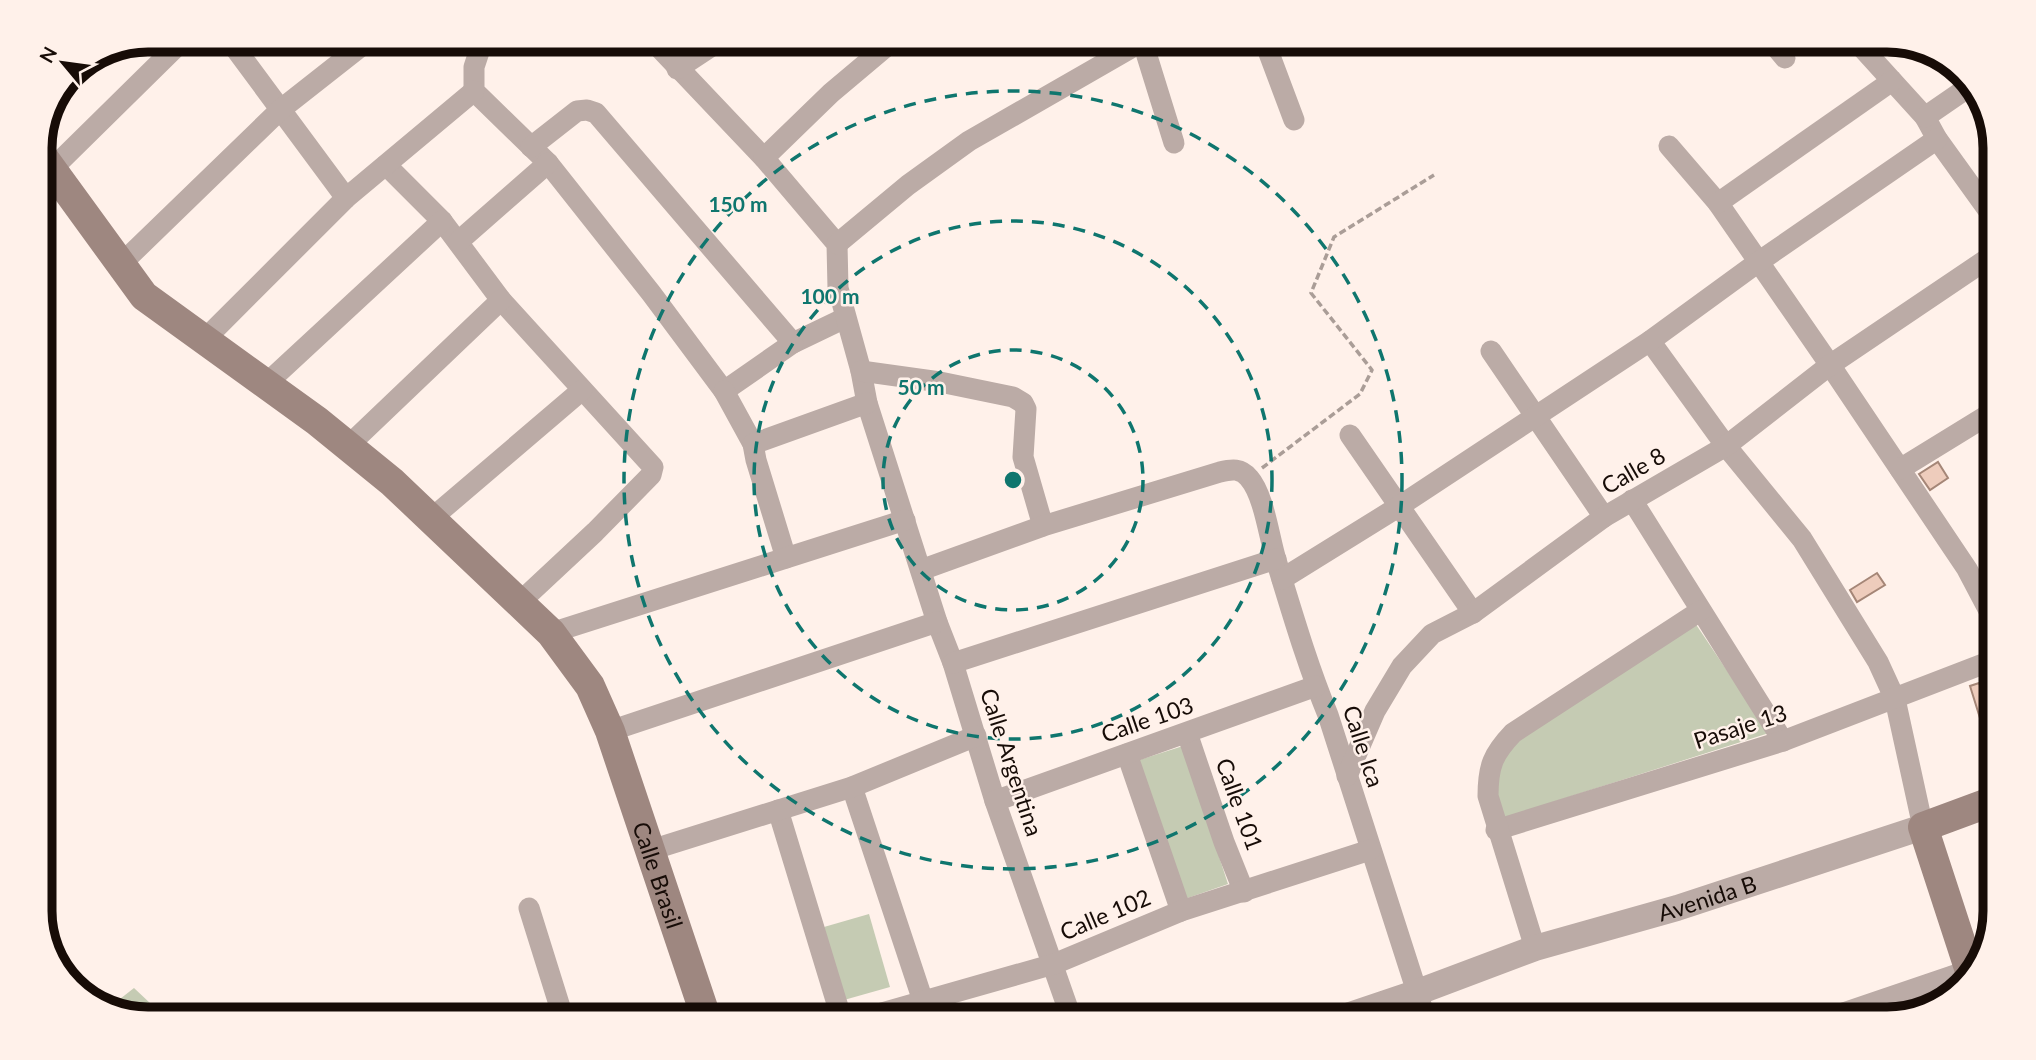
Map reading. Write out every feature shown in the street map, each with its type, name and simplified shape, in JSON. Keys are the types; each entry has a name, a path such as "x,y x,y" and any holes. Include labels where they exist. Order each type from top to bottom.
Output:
{"main road":[{"name":"Calle Brasil","path":"53,169 144,296 267,383 392,482 551,633 590,686 610,732 703,1007"},
{"name":"Avenida B","path":"1923,827 1983,805"},
{"path":"1923,827 1967,964"}],"street":[{"path":"53,155 169,52"},
{"path":"238,52 346,198"},
{"path":"120,265 280,110 354,52"},
{"path":"479,52 474,67 474,91 548,163 724,391 753,444 786,558"},
{"path":"662,52 764,158 837,244 969,141 1124,52"},
{"path":"677,69 703,52"},
{"path":"764,158 831,93 880,52"},
{"path":"1146,52 1174,142"},
{"path":"1268,52 1294,120"},
{"path":"1780,52 1785,58"},
{"path":"1867,52 1925,117 1937,139 1983,203"},
{"path":"1718,203 1892,81"},
{"path":"1925,117 1964,90"},
{"path":"205,339 346,198 474,91"},
{"path":"531,147 577,111 596,113 793,343"},
{"path":"953,663 1279,569 1398,507 1650,341 1937,139"},
{"path":"1669,146 1718,203 1967,569 1983,599"},
{"path":"459,241 548,163"},
{"path":"386,165 442,221 501,300 653,467 651,475 595,532 520,602"},
{"path":"267,383 442,221"},
{"name":"Calle Argentina","path":"837,244 838,288 867,403 937,622 953,663 995,801 1068,1007"},
{"name":"Calle 8","path":"1347,776 1375,711 1402,666 1432,634 1473,613 1604,517 1726,446 1830,365 1983,262"},
{"path":"348,446 501,300"},
{"path":"724,391 793,343 845,318"},
{"path":"1650,341 1726,446 1802,539 1878,662 1895,699 1923,827"},
{"path":"1491,351 1604,517"},
{"path":"861,371 940,382 1013,397 1023,403 1026,409 1023,457 1043,526"},
{"path":"432,519 582,390"},
{"path":"753,444 867,403"},
{"path":"1900,469 1983,418"},
{"path":"1350,435 1473,613"},
{"path":"921,570 1043,526 1233,468 1241,471 1253,483"},
{"name":"Calle Ica","path":"1253,483 1316,686 1422,1007"},
{"path":"1632,500 1783,740"},
{"path":"551,633 905,520"},
{"path":"1535,948 1496,830 1488,796 1488,776 1495,752 1513,733 1700,611"},
{"path":"610,732 937,622"},
{"name":"Pasaje 13","path":"1496,830 1783,740 1983,664"},
{"name":"Calle 103","path":"995,801 1316,686"},
{"name":"Calle 101","path":"1187,733 1244,892"},
{"path":"651,850 852,787 976,736"},
{"path":"1127,754 1181,911"},
{"path":"852,787 923,1001"},
{"path":"778,810 838,1007"},
{"name":"Avenida B","path":"1374,1007 1535,948 1677,908 1923,827"},
{"name":"Calle 102","path":"902,1007 1054,964 1181,911 1370,850"},
{"path":"529,908 560,1007"},
{"path":"1864,1007 1959,976"}],"path":[{"path":"1253,483 1360,394 1372,370 1311,293 1334,237 1434,175"}],"green space":[{"path":"1695,623 1769,733 1500,819 1493,786 1502,756 1535,726"},
{"path":"1183,746 1228,884 1182,900 1136,761"},
{"path":"869,914 890,987 844,1000 824,927"},
{"path":"134,988 154,1007 136,1007 117,1002"}],"building":[{"path":"1938,462 1948,478 1930,490 1919,474"},
{"path":"1877,573 1885,585 1857,602 1850,590"},
{"path":"1979,683 1983,692 1983,728 1970,686"}]}
